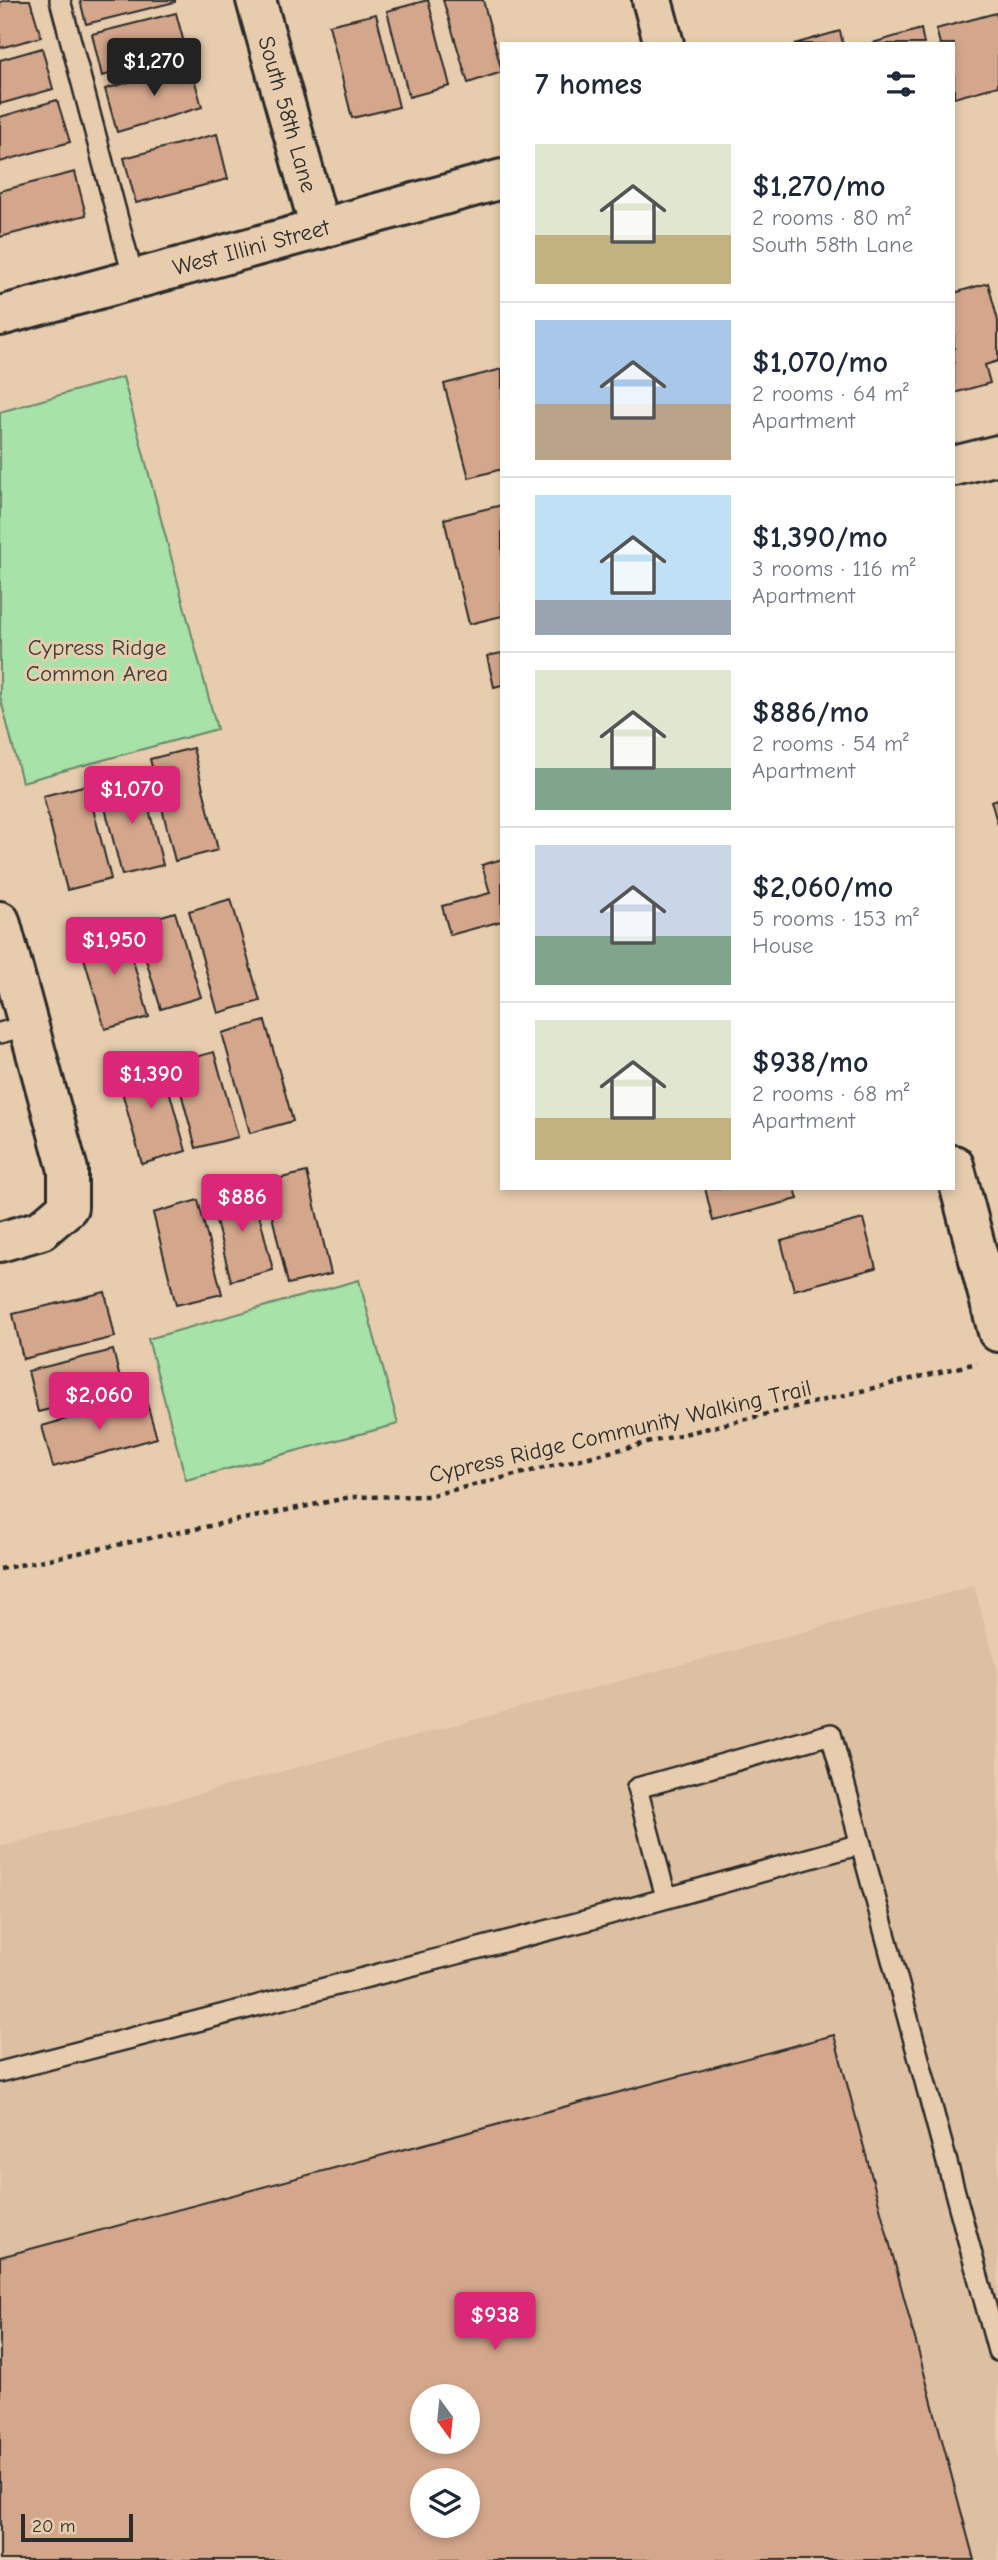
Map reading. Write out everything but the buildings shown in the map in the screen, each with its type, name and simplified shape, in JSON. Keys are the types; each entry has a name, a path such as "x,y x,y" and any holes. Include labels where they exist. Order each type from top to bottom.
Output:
{"street":[{"name":"South 58th Lane","path":"256,0 320,229"},
{"path":"653,0 664,42"},
{"name":"West Illini Street","path":"0,316 500,180"},
{"path":"955,466 998,455"},
{"path":"0,921 15,1029 68,1170 68,1207 41,1230 0,1242"},
{"path":"955,1170 991,1346"}],"lane":[{"path":"60,0 134,280"},
{"path":"666,1897 636,1788 831,1734 998,2351"},
{"path":"0,2072 592,1919 861,1844"}],"path":[{"name":"Cypress Ridge Community Walking Trail","path":"0,1569 351,1497 428,1496 991,1346"}],"shaded area":[{"path":"974,1586 998,1673 998,2560 0,2560 0,1847"}],"green space":[{"name":"Cypress Ridge Common Area","path":"123,377 217,729 22,782 0,696 0,412"},
{"path":"359,1280 398,1424 186,1480 148,1339"}]}
